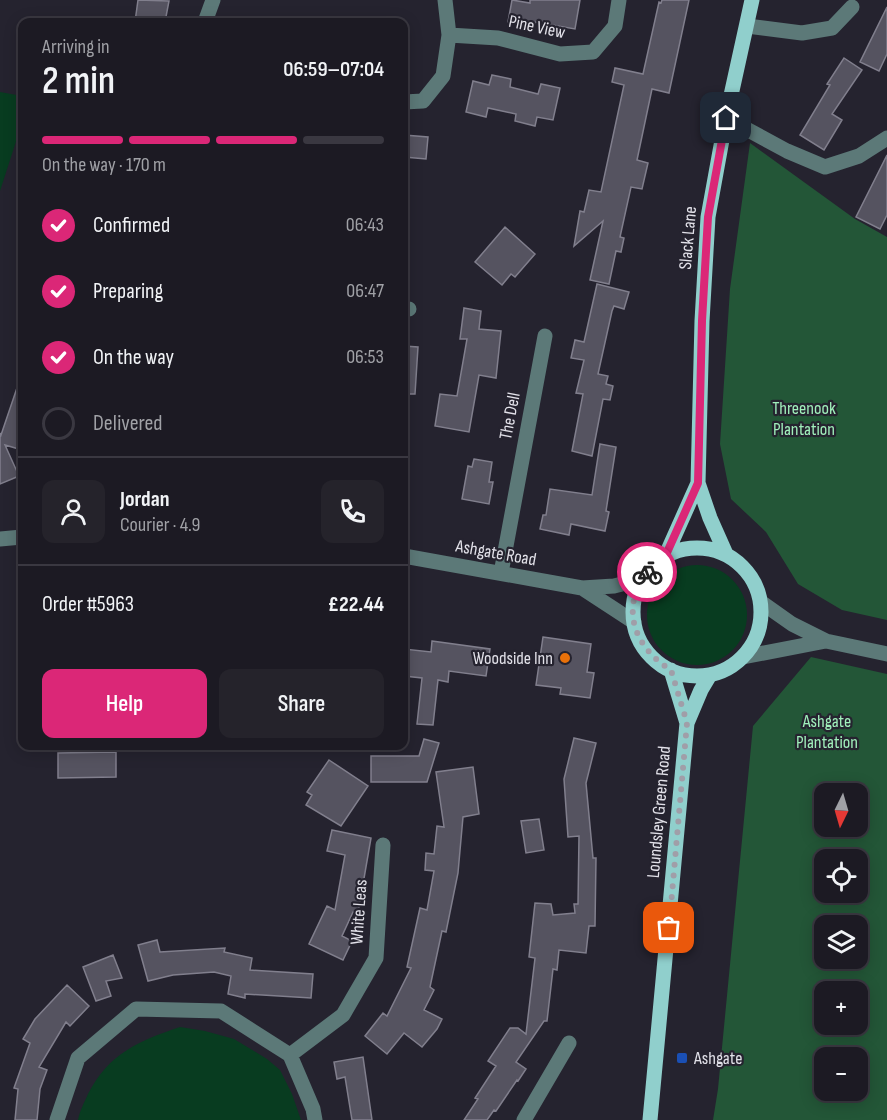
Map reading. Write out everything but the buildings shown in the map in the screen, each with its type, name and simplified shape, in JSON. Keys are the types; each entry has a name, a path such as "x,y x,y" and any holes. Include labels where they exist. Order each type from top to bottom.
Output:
{"main road":[{"name":"Slack Lane","path":"726,554 698,483 702,321 708,217 726,118 752,0"},
{"name":"Slack Lane","path":"665,557 698,483"},
{"path":"711,549 726,554 739,563 757,587 761,602 761,622 755,641 743,657 722,671 697,676 671,670 657,662 646,651 638,637 633,607 636,593 642,579 665,557 679,550 711,549"},
{"name":"Loundsley Green Road","path":"671,670 687,723"},
{"name":"Loundsley Green Road","path":"650,1120 687,723 710,675"}],"street":[{"path":"206,18 213,0"},
{"path":"408,102 423,101 443,76 449,35 445,0"},
{"name":"Pine View","path":"449,35 498,38 560,54 593,52 615,26 619,0"},
{"path":"747,26 802,33 832,28 852,7"},
{"path":"726,118 787,151 825,166 859,156 887,138"},
{"name":"The Dell","path":"501,573 545,336"},
{"path":"0,539 18,537"},
{"name":"Ashgate Road","path":"408,557 582,588 614,586 642,579"},
{"name":"Ashgate Road","path":"582,588 634,622"},
{"path":"761,602 792,624 826,641 887,654"},
{"path":"743,657 826,641"},
{"name":"White Leas","path":"290,1055 343,1015 376,958 383,845"},
{"path":"57,1120 78,1058 136,1009 221,1011 290,1055 313,1109 315,1120"},
{"path":"524,1120 569,1043"}],"green space":[{"path":"0,92 18,95 18,135 0,191"},
{"name":"Threenook Plantation","path":"750,143 855,219 887,237 887,620 842,610 798,584 766,532 731,499 720,444 730,289"},
{"path":"697,565 716,568 733,579 744,596 747,615 744,634 733,651 716,662 697,665 678,662 661,651 650,634 647,615 650,596 661,579 678,568"},
{"name":"Ashgate Plantation","path":"811,657 887,674 887,1120 713,1120 718,1089 753,726"},
{"path":"180,1027 234,1039 267,1059 280,1070 301,1120 78,1120 88,1094 105,1068 127,1050"}],"way so far":[{"path":"647,572 636,593 633,607 634,622 638,637 646,651 657,662 671,670 687,723 669,928"}],"place":[{"name":"Woodside Inn","path":"565,658"},
{"name":"Ashgate","path":"682,1058"}],"route":[{"path":"647,572 665,557 698,483 702,321 708,217 726,118"}]}
